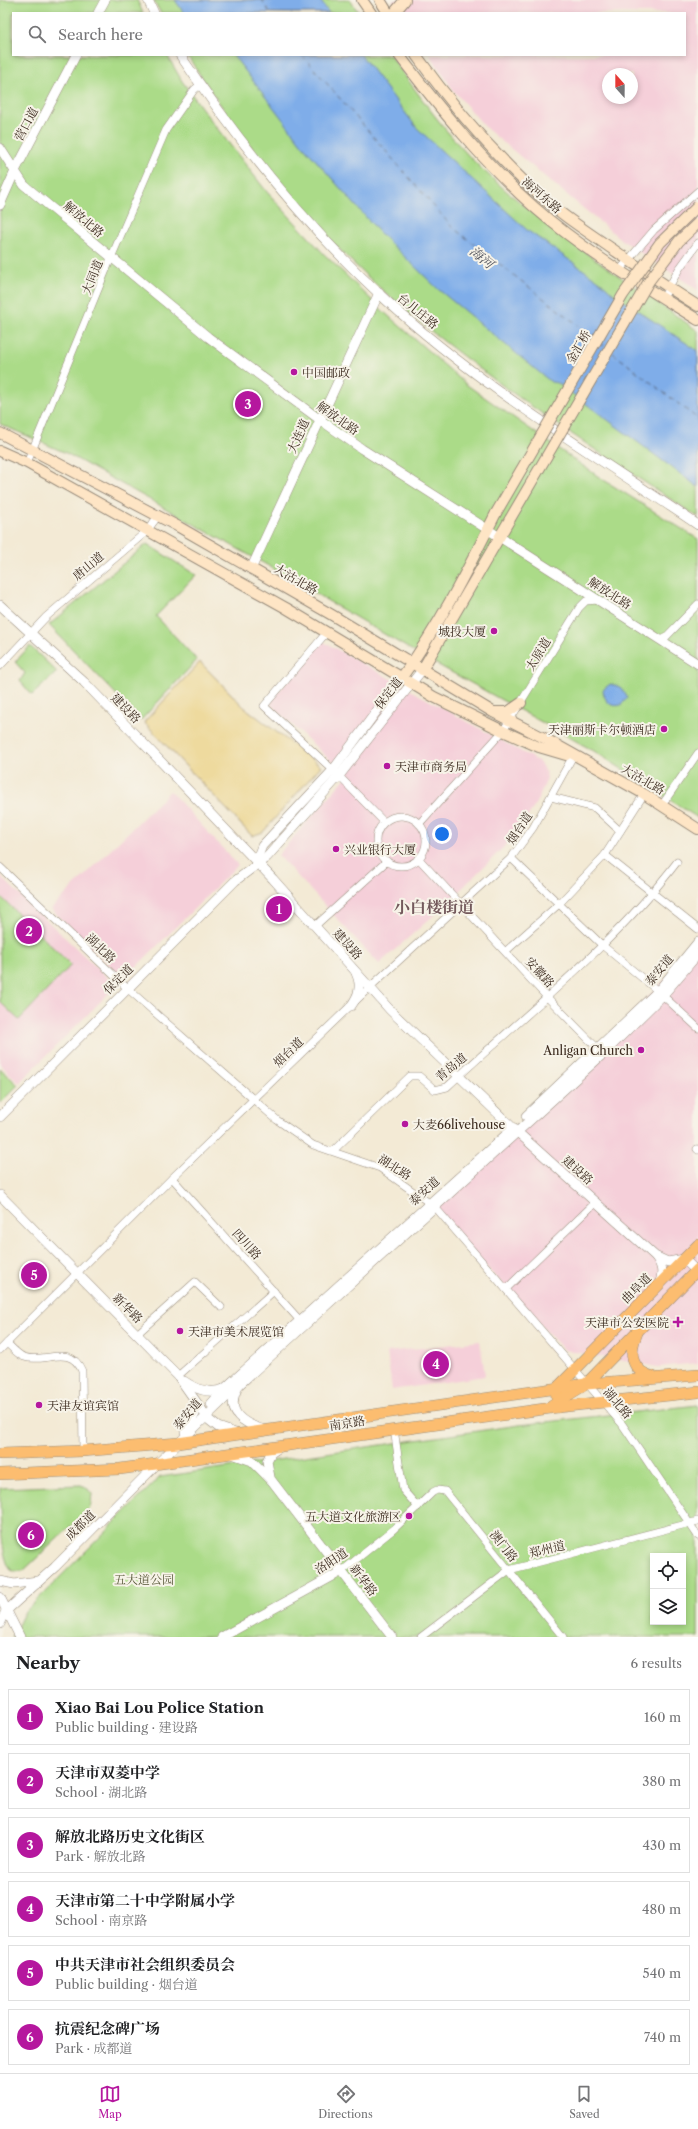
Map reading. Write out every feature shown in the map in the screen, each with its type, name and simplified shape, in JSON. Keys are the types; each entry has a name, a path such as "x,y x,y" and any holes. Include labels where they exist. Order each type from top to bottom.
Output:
{"main road":[{"path":"362,0 370,12"},
{"path":"380,0 387,12"},
{"path":"395,12 405,0"},
{"name":"海河东路","path":"400,56 431,97 468,141 503,178 563,231 619,271 698,320"},
{"name":"海河东路","path":"417,56 434,80 483,138 529,186 572,221 669,288 698,306"},
{"name":"金汇桥","path":"488,530 496,513 626,290 660,243 698,206"},
{"path":"380,664 416,667 435,648 650,281 679,241 698,222"},
{"name":"大沽北路","path":"0,433 158,516 251,569 493,712 546,739 573,756 644,794 698,829"},
{"name":"大沽北路","path":"0,451 27,463 327,632 434,697 539,747 573,756"},
{"name":"保定道","path":"402,678 416,667 426,642 488,530"},
{"path":"393,653 410,653 426,642"},
{"path":"416,667 424,687 434,697"},
{"path":"493,712 508,712 521,703"},
{"name":"曲阜道","path":"556,1389 698,1244"},
{"path":"557,1404 586,1384 697,1270"},
{"path":"639,1329 632,1346 632,1360 643,1373 657,1378"},
{"path":"532,1393 558,1381 574,1369"},
{"name":"南京路","path":"0,1454 83,1451 178,1443 586,1384 698,1375"},
{"path":"586,1384 588,1403"},
{"path":"556,1389 557,1404"},
{"path":"557,1404 604,1402 698,1392"},
{"name":"南京路","path":"0,1474 107,1470 156,1464 538,1409 557,1404"}],"street":[{"path":"99,12 105,0"},
{"path":"148,0 154,12"},
{"name":"营口道","path":"0,206 14,171 75,56"},
{"name":"台儿庄路","path":"181,56 200,85 287,200 378,293 469,369 540,421 698,525"},
{"name":"大同道","path":"27,463 111,258 166,130 194,90 200,85"},
{"name":"解放北路","path":"0,148 24,185 111,258 241,363 362,449 663,640 698,664"},
{"path":"619,271 627,259 671,214 698,190"},
{"path":"663,298 679,269 698,243"},
{"name":"大连道","path":"251,569 378,293"},
{"name":"唐山道","path":"0,665 46,617 147,530 158,516"},
{"path":"510,519 509,536 517,548"},
{"name":"太原道","path":"419,824 503,731 579,608 586,601 599,600"},
{"path":"663,640 698,604"},
{"name":"建设路","path":"0,605 89,687 258,863 390,1010 458,1076 515,1130 655,1256 668,1262 684,1259"},
{"path":"327,632 264,706 336,773 384,822"},
{"name":"保定道","path":"0,1117 235,881 258,863 260,851 266,841 336,773 412,683 416,667"},
{"name":"保定道","path":"336,773 402,678"},
{"path":"662,805 698,753"},
{"name":"烟台道","path":"0,1350 172,1178 370,987 511,858 533,828 573,756"},
{"path":"506,951 559,904 605,854 644,794"},
{"path":"551,797 595,808 620,831"},
{"path":"399,816 407,816 419,824 424,832 426,840 425,848 418,858 408,864 400,865 387,860 380,853 377,845 377,837 384,822 399,816"},
{"path":"605,854 698,929"},
{"name":"安徽路","path":"418,858 506,951 546,996 600,1051"},
{"path":"511,858 602,945 660,993 698,1028"},
{"path":"315,926 387,860"},
{"name":"青岛道","path":"334,1150 410,1076 419,1076 435,1090 439,1090 447,1086 602,945 653,893 677,862"},
{"name":"湖北路","path":"0,867 127,988 277,1120 313,1145 334,1150 380,1168 432,1205 622,1424 698,1536"},
{"name":"泰安道","path":"660,993 698,942"},
{"name":"泰安道","path":"178,1443 204,1415 224,1389 302,1323 515,1130 600,1051 698,954"},
{"path":"351,1006 358,994 359,987 352,966"},
{"name":"四川路","path":"172,1178 302,1323"},
{"name":"新华路","path":"0,1195 178,1376 204,1415 218,1427 238,1434"},
{"path":"506,1289 596,1202"},
{"path":"655,1256 662,1268 662,1278 659,1284"},
{"path":"684,1259 697,1270"},
{"path":"137,1334 195,1282 221,1307"},
{"path":"224,1389 216,1392 203,1391 178,1376 274,1291"},
{"name":"泰安道","path":"204,1415 240,1384 302,1323"},
{"path":"7,1344 24,1357 64,1356 72,1358 78,1363 82,1371 83,1451"},
{"path":"240,1384 233,1401 236,1412 248,1424 268,1431"},
{"path":"178,1443 195,1414 196,1404"},
{"path":"394,1429 403,1490 418,1507"},
{"name":"成都道","path":"0,1624 3,1612 41,1580 178,1443"},
{"name":"新华路","path":"272,1482 268,1471 267,1461 271,1453 280,1447"},
{"name":"新华路","path":"231,1454 252,1461 272,1482 392,1637"},
{"name":"洛阳道","path":"222,1637 342,1571 434,1492 442,1490"},
{"name":"澳门路","path":"442,1490 451,1497 563,1637"},
{"name":"郑州道","path":"421,1637 509,1570 698,1521"},
{"path":"0,1581 14,1584 31,1583 41,1580"},
{"path":"0,1597 3,1612 20,1637"}],"shaded area":[{"path":"392,0 698,0 698,290 623,241 487,129 454,91 431,56 686,56 686,12 400,12"},
{"path":"322,641 538,761 545,770 547,779 534,807 513,838 444,906 379,964 278,855 347,776 269,703"},
{"path":"170,791 238,865 124,979 51,909"},
{"path":"0,876 116,986 19,1083 0,1064"},
{"path":"698,946 698,1363 658,1367 564,1350 430,1207 524,1123"},
{"path":"480,1341 485,1376 392,1390 387,1352"}],"green space":[{"path":"0,0 137,0 143,12 12,12 12,56 168,56 182,81 209,118 267,192 324,254 384,312 467,385 599,477 698,539 698,818 594,751 413,651 267,565 66,453 0,424"},
{"path":"153,0 350,0 358,12 160,12"},
{"path":"188,56 391,56 445,129 483,170 534,214 560,234 698,331 698,517 616,464 495,380 417,320 380,288 353,263 301,208 252,147 207,86"},
{"path":"147,544 196,575 156,616 197,660 141,720 49,625"},
{"path":"30,646 57,672 32,695 20,681 25,673 15,662"},
{"path":"0,896 71,965 19,1020 0,1002"},
{"path":"0,1068 18,1085 0,1103"},
{"name":"五大道文化旅游区","path":"698,1405 698,1637 12,1637 24,1613 160,1477 519,1425"},
{"path":"81,1485 86,1487 92,1494 89,1509 23,1571 11,1570 7,1564 3,1544 0,1488"}],"sand":[{"path":"200,662 244,707 321,766 263,832 252,836 144,722"}],"water":[{"path":"175,0 320,0 328,12 183,12"},
{"name":"海河","path":"234,56 362,56 417,128 527,230 602,283 616,296 698,351 698,487 558,383 551,382 439,290 380,233 304,147"},
{"path":"610,684 620,687 628,697 621,705 617,706 611,704 606,700 603,690"}],"ferry route":[{"path":"262,0 269,12"},
{"path":"303,56 452,227 593,337"},
{"path":"600,343 606,347"},
{"path":"613,353 698,419"}],"place":[{"name":"中国邮政","path":"294,372"},
{"name":"解放北路历史文化街区","path":"248,404"},
{"name":"城投大厦","path":"494,631"},
{"name":"天津丽斯卡尔顿酒店","path":"664,729"},
{"name":"天津市商务局","path":"387,766"},
{"name":"兴业银行大厦","path":"336,849"},
{"name":"Xiao Bai Lou Police Station","path":"279,909"},
{"name":"天津市双菱中学","path":"29,931"},
{"name":"Anligan Church","path":"641,1050"},
{"name":"大麦66livehouse","path":"405,1124"},
{"name":"中共天津市社会组织委员会","path":"34,1275"},
{"name":"天津市公安医院","path":"678,1322"},
{"name":"天津市美术展览馆","path":"180,1331"},
{"name":"天津市第二十中学附属小学","path":"436,1364"},
{"name":"天津友谊宾馆","path":"39,1405"},
{"name":"五大道文化旅游区","path":"409,1516"},
{"name":"抗震纪念碑广场","path":"31,1535"}],"district":[{"name":"小白楼街道","path":"434,907"}],"park label":[{"name":"五大道公园","path":"144,1579"}]}
